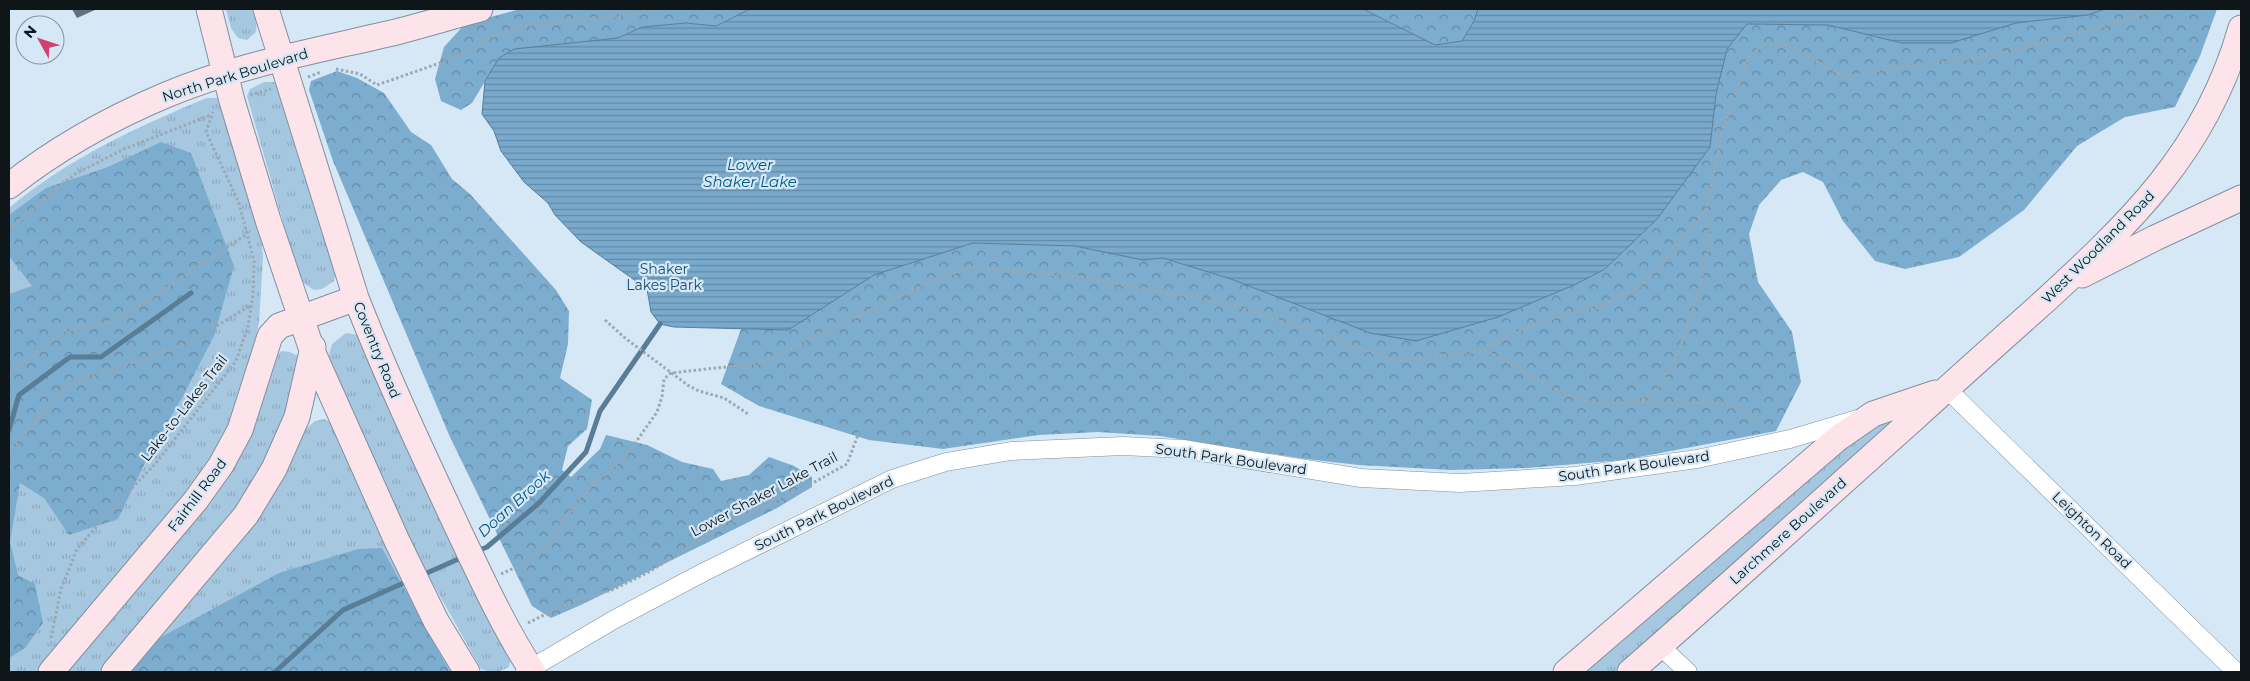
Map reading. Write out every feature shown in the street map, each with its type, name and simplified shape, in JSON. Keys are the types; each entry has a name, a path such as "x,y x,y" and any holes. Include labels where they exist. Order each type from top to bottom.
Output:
{"main road":[{"path":"209,9 232,100 308,315 313,353 397,541 436,621 467,672"},
{"name":"Coventry Road","path":"266,9 283,58 296,81 356,298 406,419 456,522 492,578 530,671"},
{"name":"North Park Boulevard","path":"9,186 46,157 127,112 167,94 226,74 283,58 398,31 480,9"},
{"name":"West Woodland Road","path":"1947,389 2064,283 2131,218 2162,184 2214,101 2234,55 2241,28"},
{"path":"2064,283 2241,198"},
{"name":"Fairhill Road","path":"51,672 196,500 221,465 240,430 270,336 278,326 356,298"},
{"path":"114,672 246,515 262,492 297,417 313,353"},
{"name":"South Park Boulevard","path":"1873,414 1947,389"},
{"name":"Larchmere Boulevard","path":"1630,672 1947,389"},
{"path":"1566,672 1765,503 1837,439 1873,414"},
{"path":"1765,503 1791,528"}],"street":[{"name":"Leighton Road","path":"1947,389 2236,672"},
{"name":"South Park Boulevard","path":"530,671 623,615 800,524 898,476 946,462 1011,451 1123,446 1183,449 1361,478 1460,484 1575,476 1698,459 1790,440 1873,414"},
{"path":"1660,646 1688,672"}],"path":[{"path":"331,69 343,69 360,74 377,85 458,58 493,36 523,26 549,25 569,20 633,14 652,9"},
{"path":"1427,9 1434,12 1436,9"},
{"path":"1636,401 1650,394 1660,384 1693,317 1709,239 1706,209 1723,129 1749,57 1756,49 1770,46 1795,47 1825,66 1852,76 1979,57 2070,35 2160,9"},
{"path":"9,229 76,174 124,149 212,115 215,106 324,71"},
{"name":"Lake-to-Lakes Trail","path":"50,641 61,589 77,549 108,513 156,463 236,361 248,327 252,304 254,261 238,203 206,132 212,115"},
{"path":"492,578 528,562 552,540 562,521 595,482 624,459 657,412 662,397 664,379 671,372 761,364 916,288 970,267 1089,278 1236,306 1397,362 1485,350 1518,331 1543,321 1605,305 1617,296 1635,291 1657,269 1706,209"},
{"path":"9,374 65,331 116,321 247,234"},
{"path":"9,452 68,386 189,343 252,304"},
{"path":"605,320 625,338 699,392 724,398 748,414"},
{"path":"1485,350 1514,364 1562,394 1597,403 1636,401 1677,404 1705,402 1722,405 1749,414 1761,422"},
{"name":"Lower Shaker Lake Trail","path":"528,623 572,601 612,590 646,573 720,528 802,489 847,464 859,432"}],"green space":[{"path":"226,9 254,9 257,19 256,32 247,40 238,38 231,28"},
{"path":"520,9 750,9 716,26 686,23 642,27 618,38 514,49 499,58 472,103 461,110 441,101 435,79 444,47 465,24"},
{"path":"1363,9 1478,9 1474,21 1462,41 1435,45"},
{"path":"2105,9 2217,9 2200,56 2175,107 2125,117 2077,146 2024,210 1959,257 1905,269 1875,261 1843,221 1823,182 1803,172 1781,180 1759,205 1749,234 1758,282 1792,332 1801,382 1776,431 1623,460 1527,468 1451,470 1359,465 1306,459 1160,436 1098,432 1039,435 943,449 869,440 759,406 721,384 741,329 788,330 874,275 973,243 1075,246 1143,260 1163,258 1231,279 1370,333 1416,341 1498,317 1574,285 1605,269 1657,219 1710,147 1716,94 1727,49 1747,24 1828,25 1902,43 1951,43 2016,23 2088,15"},
{"path":"337,71 357,78 384,93 411,132 431,145 452,179 470,194 556,290 569,311 568,344 560,378 592,400 587,429 568,446 562,470 571,477 600,449 606,435 647,445 682,462 713,469 721,481 749,475 769,457 794,466 812,477 812,487 777,508 551,618 532,606 450,437 333,161 309,90 311,81"},
{"path":"264,82 277,82 337,266 334,281 322,289 314,290 305,284 298,274 247,96 250,89"},
{"path":"207,98 221,98 260,231 263,256 259,323 249,371 227,436 176,509 39,672 9,672 9,208 54,174 79,159 129,132"},
{"path":"161,142 191,153 234,266 214,336 182,398 151,450 118,519 69,535 44,498 20,483 10,542 18,575 35,584 43,623 25,648 9,658 9,294 32,286 9,256 9,215 46,188 108,167"},
{"path":"346,333 358,335 512,650 509,667 495,672 481,669 419,559 359,431 328,358 332,344"},
{"path":"282,351 298,356 300,367 290,408 256,486 104,672 64,672 215,492 275,356"},
{"path":"1947,389 1630,672 1566,672 1837,439"},
{"path":"325,419 336,426 459,672 126,672 308,427 315,421"},
{"path":"382,548 450,672 126,672 152,642 279,573 358,549"}],"water":[{"name":"Lower Shaker Lake","path":"750,9 1363,9 1435,45 1462,41 1474,21 1478,9 2105,9 2088,15 2016,23 1951,43 1902,43 1828,25 1747,24 1727,49 1716,94 1710,147 1657,219 1605,269 1574,285 1498,317 1416,341 1370,333 1231,279 1163,258 1143,260 1075,246 973,243 874,275 788,330 674,327 660,324 651,312 647,289 581,242 555,215 548,203 524,182 501,151 494,131 482,114 485,81 499,58 514,49 618,38 642,27 686,23 716,26"}],"building":[{"path":"72,9 97,9 77,18"}],"waterway":[{"path":"9,430 19,395 70,357 101,357 191,293"},
{"name":"Doan Brook","path":"475,552 487,547 539,503 586,452 600,411 660,324"},
{"name":"Doan Brook","path":"420,576 463,557"},
{"name":"Doan Brook","path":"275,672 343,610 408,581"}],"park label":[{"name":"Shaker Lakes Park","path":"664,278"}]}
